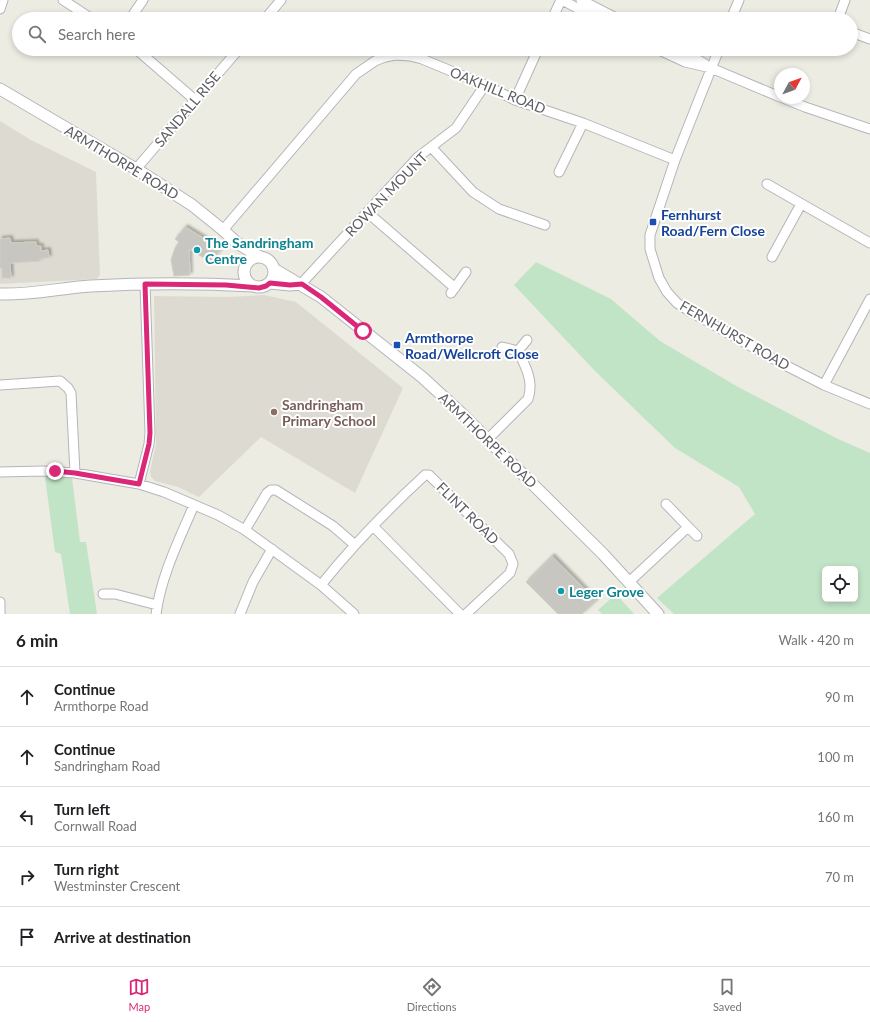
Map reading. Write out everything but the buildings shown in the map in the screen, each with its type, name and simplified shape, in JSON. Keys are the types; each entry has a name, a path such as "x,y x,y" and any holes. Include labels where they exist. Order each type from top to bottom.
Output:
{"street":[{"path":"0,9 3,0"},
{"path":"63,0 81,12"},
{"path":"135,12 143,0"},
{"path":"271,12 281,0"},
{"path":"555,12 561,0 584,12"},
{"path":"580,0 604,12"},
{"path":"734,12 738,0"},
{"path":"841,12 845,0"},
{"path":"858,35 870,39"},
{"path":"144,56 194,100"},
{"name":"SANDALL RISE","path":"136,169 233,56"},
{"name":"OAKHILL ROAD","path":"223,230 356,74 375,61 392,56"},
{"name":"OAKHILL ROAD","path":"410,56 422,59 485,85 515,100 583,123 675,160"},
{"path":"515,100 535,56"},
{"path":"672,56 685,62 711,68 774,94"},
{"path":"693,56 711,68"},
{"name":"FERNHURST ROAD","path":"716,56 675,160 650,235 650,249 659,278 667,292 677,303 691,312 779,362 824,385 870,404"},
{"name":"ROWAN MOUNT","path":"302,284 418,157 432,148 456,128 485,85"},
{"name":"ARMTHORPE ROAD","path":"0,89 136,169 192,204 237,244 260,257"},
{"path":"798,104 870,129"},
{"path":"558,172 583,123"},
{"path":"432,148 473,192 499,209 545,225"},
{"path":"767,184 870,243"},
{"path":"772,257 801,204"},
{"path":"367,212 453,291 466,272"},
{"name":"ARMTHORPE ROAD","path":"237,244 244,270"},
{"path":"226,285 244,270 252,259 260,257 266,258 271,262 274,269 274,275 270,283 259,288 248,283 244,270"},
{"name":"ARMTHORPE ROAD","path":"274,269 302,284 321,297 422,377 488,439 603,554 658,614"},
{"path":"270,283 290,285 302,284"},
{"path":"0,294 26,294 90,286 145,284 253,286"},
{"path":"139,484 149,444 150,433 145,284"},
{"path":"824,385 870,299"},
{"path":"518,351 527,340"},
{"path":"502,347 518,351"},
{"path":"488,439 528,399 531,384 527,370 518,351"},
{"path":"0,384 60,382 68,388 71,393 75,473"},
{"path":"0,472 43,471 75,473 139,484 164,492 218,515 245,530 321,585 354,614"},
{"name":"FLINT ROAD","path":"321,585 355,545 396,502 426,475 429,475 509,554 513,564 510,573 466,614"},
{"path":"245,530 267,493 271,490 276,490 332,526 355,545"},
{"path":"666,504 697,536"},
{"path":"103,594 115,594 157,609 173,552 194,505"},
{"path":"373,526 460,614"},
{"path":"629,582 688,527"},
{"path":"240,614 253,582 272,549"},
{"path":"0,602 0,614"}],"shaded area":[{"path":"0,121 31,140 96,172 100,275 97,279 0,284"},
{"name":"Sandringham Primary School","path":"264,295 296,302 403,388 355,493 261,437 199,497 178,487 155,481 151,477 150,471 156,444 154,296 228,297"}],"green space":[{"path":"536,262 611,299 660,341 738,387 838,439 870,453 870,614 674,614 657,598 755,514 739,487 675,448 595,371 514,285"},
{"path":"45,477 72,478 80,542 86,542 97,614 70,614 61,554 55,552"},
{"path":"616,594 634,614 602,614 598,610"}],"place":[{"name":"Fernhurst Road/Fern Close","path":"653,222"},
{"name":"The Sandringham Centre","path":"197,250"},
{"name":"Armthorpe Road/Wellcroft Close","path":"397,345"},
{"name":"Sandringham Primary School","path":"274,412"},
{"name":"Leger Grove","path":"561,591"}],"route":[{"path":"55,471 139,484 149,444 150,433 145,284 226,285 253,286 259,288 270,283 290,285 302,284 321,297 363,331"}]}
